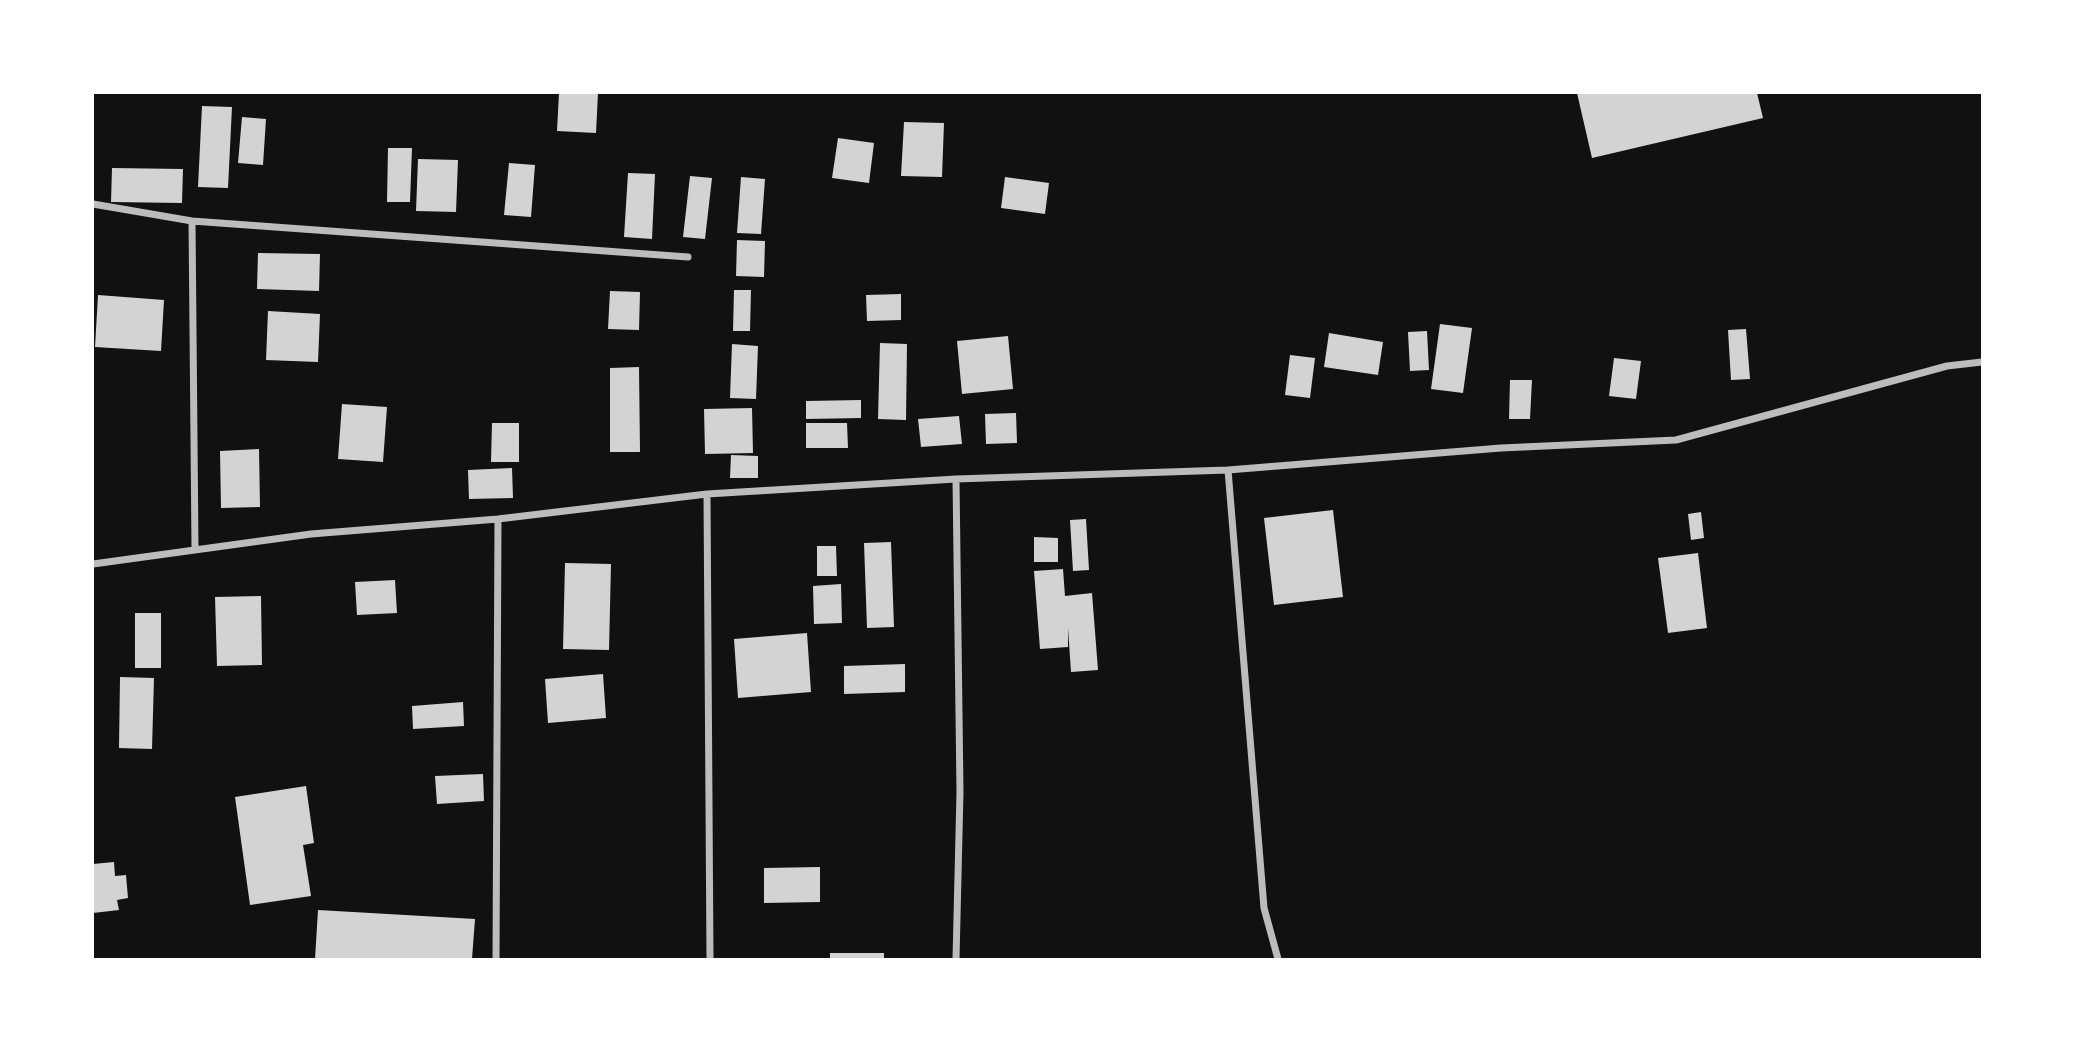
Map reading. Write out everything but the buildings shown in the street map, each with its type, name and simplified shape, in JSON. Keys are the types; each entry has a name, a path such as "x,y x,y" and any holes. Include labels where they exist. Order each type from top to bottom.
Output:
{"street":[{"path":"93,204 192,221 688,257"},
{"path":"192,221 195,548"},
{"path":"93,564 311,534 498,519 707,494 956,479 1228,470 1501,448 1676,440 1947,366 1982,362"},
{"path":"1228,470 1264,908 1278,959"},
{"path":"956,479 960,792 957,959"},
{"path":"707,494 710,959"},
{"path":"496,959 498,519"}]}
